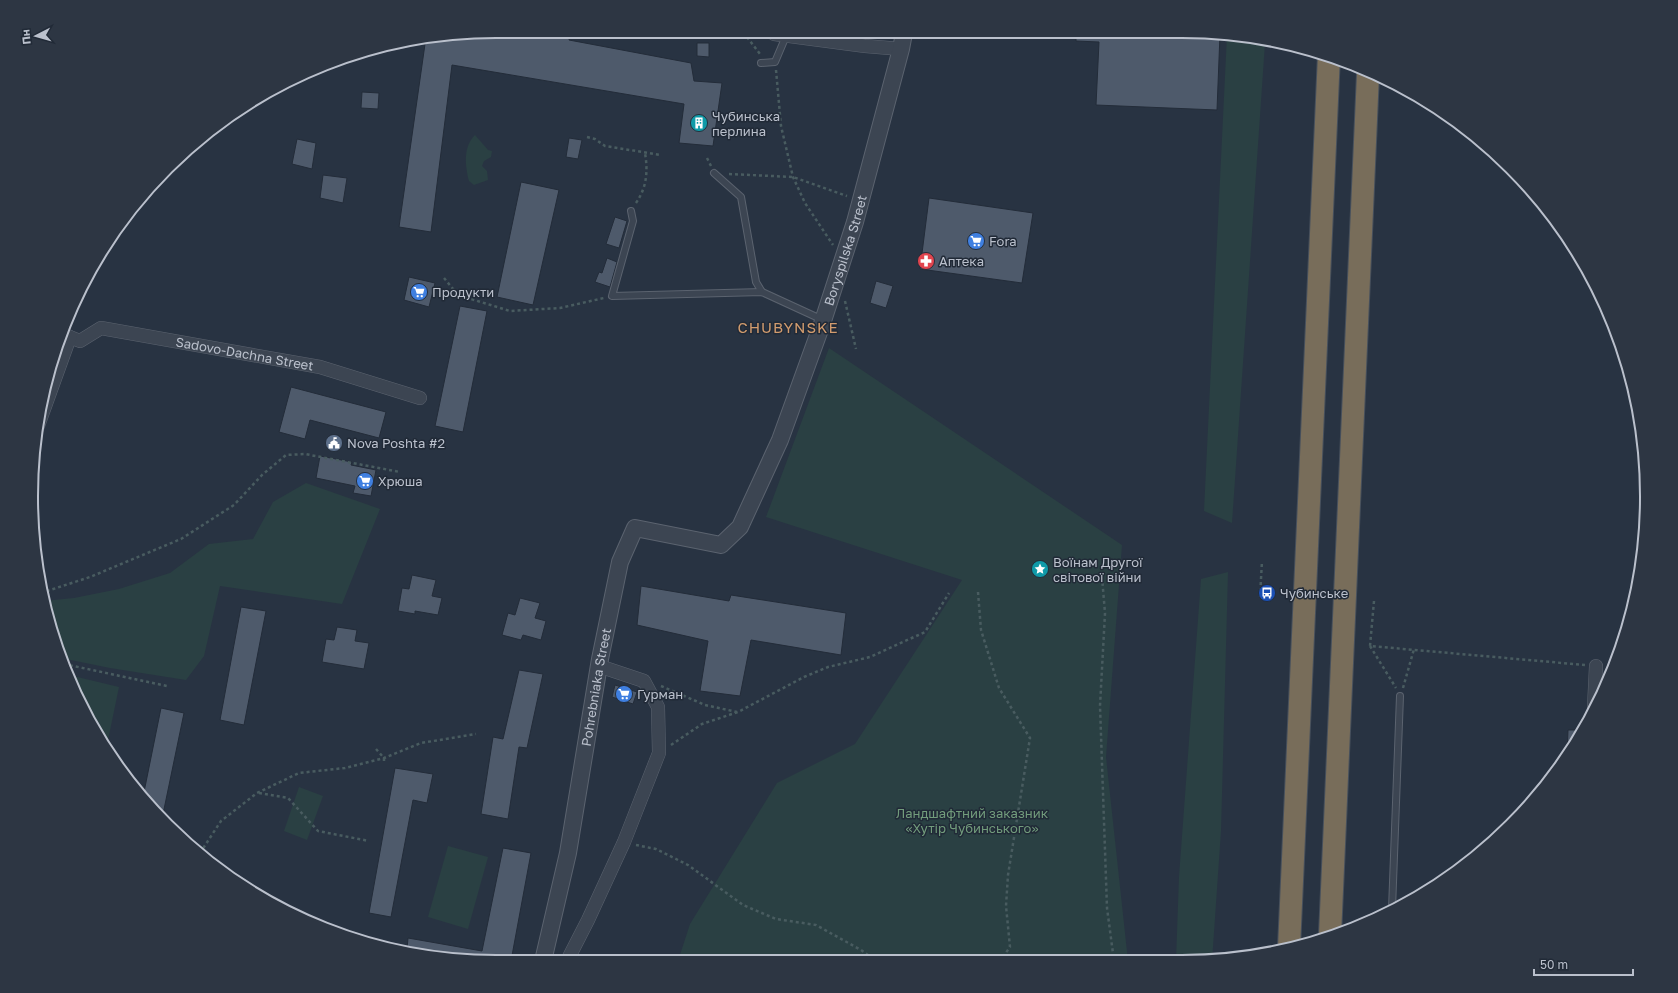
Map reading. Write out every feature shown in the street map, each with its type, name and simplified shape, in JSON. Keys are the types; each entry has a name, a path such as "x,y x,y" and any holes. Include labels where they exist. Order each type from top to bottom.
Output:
{"highway":[{"path":"1289,942 1329,62"},
{"path":"1330,931 1368,78"}],"street":[{"path":"808,38 865,46 902,41"},
{"name":"Boryspilska Street","path":"740,527 780,440 823,320 861,200 902,41"},
{"name":"Sadovo-Dachna Street","path":"67,336 80,341 101,328 320,367 420,398"},
{"name":"Pohrebniaka Street","path":"545,955 568,853 599,666 620,562 635,528 721,545 740,527"},
{"path":"570,955 624,842 659,753 658,707 644,681 599,666"},
{"path":"1595,695 1596,666"}],"lane":[{"path":"764,63 775,62 786,38"},
{"path":"714,173 741,197 756,282 762,292"},
{"path":"631,211 633,221 612,296 762,292 823,320"},
{"path":"1392,904 1400,696"}],"path":[{"path":"748,38 764,63"},
{"path":"775,62 781,126 793,178 840,267 856,349"},
{"path":"587,137 596,140 605,146 661,155"},
{"path":"631,211 643,194 648,169 645,152"},
{"path":"714,173 793,178 861,200"},
{"path":"444,278 458,295 510,311 560,308 612,296"},
{"path":"48,591 90,577 181,539 234,505 262,475 286,455 305,454 400,472"},
{"path":"1260,597 1262,561"},
{"path":"1102,577 1105,613 1100,714 1107,908 1113,955"},
{"path":"978,592 981,630 999,688 1030,738 1008,875 1006,906 1010,947 1004,955"},
{"path":"659,753 702,724 738,712 804,676 828,667 870,657 925,632 949,593"},
{"path":"1374,601 1370,646 1400,696"},
{"path":"1370,646 1607,667"},
{"path":"1400,696 1414,649"},
{"path":"70,665 167,686"},
{"path":"659,685 705,705 738,712"},
{"path":"203,848 221,821 257,793 299,773 345,768 384,758 421,743 476,734"},
{"path":"376,748 384,758 384,762"},
{"path":"257,793 288,798 318,831 369,841"},
{"path":"624,842 656,849 688,865 721,891 743,905 776,919 816,925 868,955"}],"green space":[{"path":"1227,41 1265,46 1232,523 1204,511"},
{"path":"475,135 488,150 492,151 491,157 484,161 482,166 487,171 488,180 474,185 469,181 466,156 468,145"},
{"name":"Ландшафтний заказник «Хутір Чубинського»","path":"829,348 1122,545 1106,757 1127,955 680,955 690,924 777,783 855,744 962,580 766,517"},
{"path":"306,483 380,509 342,604 220,586 204,656 186,680 110,668 68,659 62,644 50,600 74,598 119,589 170,573 209,544 253,539 273,502"},
{"path":"1228,572 1221,831 1212,954 1176,955 1179,877 1201,579"},
{"path":"75,676 119,687 108,740 99,726"},
{"path":"299,787 323,796 307,840 284,831"},
{"path":"448,846 488,857 468,929 428,917"}],"building":[{"name":"Чубинська перлина","path":"569,38 569,40 691,63 694,81 722,83 713,146 679,143 684,104 452,65 431,232 399,227 425,44 467,39"},
{"path":"1076,38 1182,38 1220,40 1217,110 1096,105 1099,42 1076,41"},
{"path":"697,43 709,43 709,57 697,56"},
{"path":"362,92 379,93 378,109 361,108"},
{"path":"569,138 582,140 578,159 566,157"},
{"path":"297,139 316,143 312,169 292,164"},
{"path":"323,175 347,178 343,203 320,198"},
{"path":"521,182 559,190 533,305 497,297"},
{"name":"Fora","path":"929,198 1033,213 1022,283 920,269"},
{"path":"615,217 627,221 619,248 606,244"},
{"path":"607,258 617,262 610,287 595,282 599,272 602,273"},
{"name":"Продукти","path":"409,277 435,283 429,307 404,300"},
{"path":"876,281 893,286 886,308 870,303"},
{"path":"460,306 487,311 463,432 435,426"},
{"path":"291,387 386,412 379,438 310,420 305,439 279,432"},
{"path":"320,456 352,462 351,465 376,470 371,496 353,493 355,486 316,478"},
{"path":"412,575 436,580 432,596 442,598 438,615 415,611 415,614 398,611 402,588 409,589"},
{"path":"641,586 729,601 731,595 846,613 841,655 751,640 740,696 700,691 708,641 637,625"},
{"path":"520,598 540,603 535,618 546,621 541,640 523,635 521,640 502,635 508,613 515,615"},
{"path":"241,607 266,611 244,725 220,720"},
{"path":"337,627 357,630 355,641 369,643 364,669 322,662 326,639 334,640"},
{"path":"519,670 543,674 527,748 519,747 508,819 481,814 493,737 503,739"},
{"name":"Гурман","path":"615,685 637,692 633,704 612,697"},
{"path":"161,708 184,713 164,812 144,790"},
{"path":"1568,730 1576,730 1567,744"},
{"path":"395,768 433,774 427,803 413,800 391,917 369,913"},
{"path":"503,848 531,853 512,955 467,954 437,951 407,946 408,938 482,951"}],"place":[{"name":"Чубинська перлина","path":"699,123"},
{"name":"Fora","path":"976,241"},
{"name":"Аптека","path":"926,261"},
{"name":"Продукти","path":"419,292"},
{"name":"Nova Poshta #2","path":"334,443"},
{"name":"Хрюша","path":"365,481"},
{"name":"Воїнам Другої світової війни","path":"1040,569"},
{"name":"Чубинське","path":"1267,593"},
{"name":"Гурман","path":"624,694"}],"district":[{"name":"CHUBYNSKE","path":"788,327"}]}
